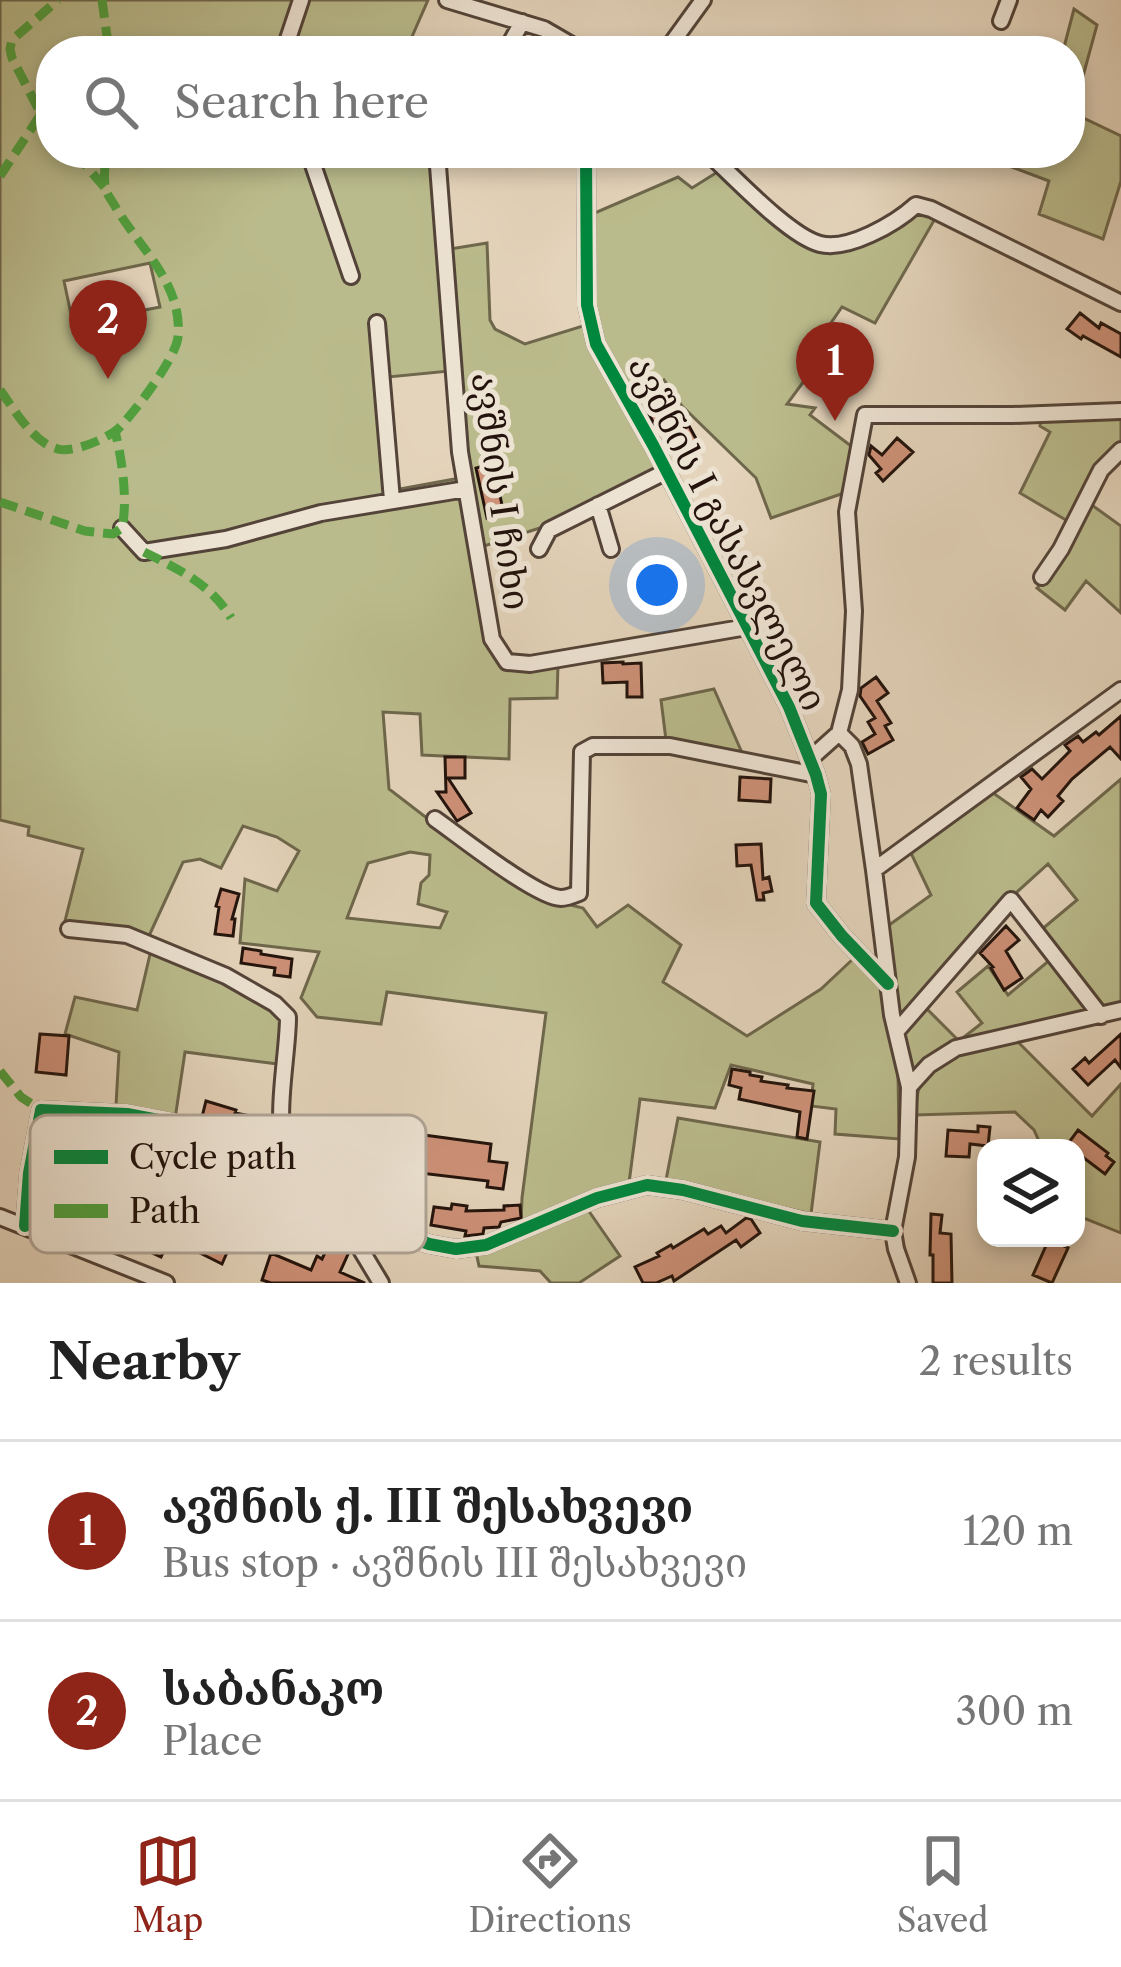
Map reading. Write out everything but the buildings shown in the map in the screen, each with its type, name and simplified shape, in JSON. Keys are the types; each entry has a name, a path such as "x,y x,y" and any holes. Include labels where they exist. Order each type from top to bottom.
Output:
{"street":[{"path":"289,36 302,0"},
{"path":"448,0 556,36"},
{"path":"677,36 704,0"},
{"path":"1000,21 1010,0"},
{"path":"514,36 522,22"},
{"path":"314,168 351,276"},
{"name":"ავშნის I ჩიხი","path":"438,168 460,452 491,639 507,662 530,664 747,627"},
{"name":"ავშნის I გასასვლელი","path":"586,168 587,305 596,344 789,707 816,775 820,794 816,903 888,984"},
{"path":"724,168 815,243 828,245 881,230 916,206 931,208 1121,303"},
{"path":"377,323 392,500"},
{"path":"809,759 839,733 850,691 854,643 847,512 865,416 1121,411"},
{"path":"1042,577 1101,470 1121,450"},
{"path":"538,549 549,530 667,471"},
{"path":"122,528 144,552 226,538 321,513 466,489"},
{"path":"598,505 611,549"},
{"path":"874,870 1121,690"},
{"path":"839,733 852,746 859,764 888,984 909,1087 907,1156 893,1232 908,1283"},
{"path":"435,819 514,875 555,898 565,898 579,892 582,752 593,746 670,746 816,775"},
{"path":"896,1032 1010,901 1101,1016"},
{"path":"69,929 127,934 226,976 275,1004 288,1017 282,1115"},
{"path":"909,1087 928,1065 956,1048 1121,1010"},
{"path":"40,1115 41,1110 132,1115"},
{"path":"25,1226 30,1168"},
{"path":"426,1243 456,1250 486,1245 596,1198 647,1185 802,1221 893,1232"},
{"path":"0,1217 30,1228"},
{"path":"92,1253 166,1283"},
{"path":"363,1253 381,1283"}],"green space":[{"path":"0,0 428,0 412,36 36,36 36,168 433,168 450,371 377,378 389,491 460,478 505,667 558,664 557,698 510,699 509,759 422,755 420,714 383,712 389,789 542,898 583,908 597,927 628,905 681,945 663,982 747,1036 821,989 854,958 884,990 898,1073 899,1139 835,1134 836,1109 811,1106 813,1084 731,1065 715,1108 640,1099 629,1183 608,1187 521,1224 546,1013 387,992 381,1024 317,1017 301,998 319,952 240,943 245,879 277,891 299,851 277,837 243,826 221,868 200,859 183,862 148,938 65,921 83,849 28,835 29,827 0,820","holes":["150,263 160,307 73,324 64,281","410,852 430,855 429,875 421,883 418,904 447,912 440,928 347,918 368,863"]},
{"path":"1074,9 1097,25 1085,69 1085,36 1067,36"},
{"path":"1085,119 1121,136 1121,181 1103,239 1039,214 1049,181 1014,168 1085,168"},
{"path":"719,171 829,250 903,226 919,213 936,217 875,323 842,307 822,336 832,343 787,404 815,408 810,415 855,449 847,492 771,518 756,478 682,406 664,380 633,396 602,346 591,306 590,215 678,177 692,188"},
{"path":"487,243 490,320 495,329 525,344 586,325 660,470 546,526 481,547 463,415 450,249"},
{"path":"1121,416 1121,446 1071,523 1020,493 1050,432 1040,426 1042,417"},
{"path":"1089,503 1121,526 1121,613 1086,581 1065,610 1037,588"},
{"path":"714,689 743,755 666,740 661,700"},
{"path":"1121,779 1121,1004 1103,1011 1041,930 1077,900 1048,864 997,910 898,1023 885,928 931,895 909,849 989,790 1054,836"},
{"path":"151,950 240,987 271,1008 284,1022 278,1064 185,1052 176,1115 116,1105 119,1052 65,1034 75,997 137,1010"},
{"path":"1051,959 1087,1008 1083,1016 926,1059 913,1073 900,1034 922,1004 959,1041 982,1023 957,992 988,966 1008,995"},
{"path":"1014,1038 1092,1116 1121,1084 1121,1233 1085,1219 1085,1139 1038,1139 1015,1112 915,1115 926,1075 947,1058"},
{"path":"678,1118 820,1142 811,1214 666,1180"},
{"path":"586,1207 620,1256 579,1283 551,1283 540,1271 479,1266 476,1252 528,1235"}],"marked path":[{"path":"36,104 10,49 12,40 58,0"},
{"path":"102,0 107,36"},
{"path":"0,176 36,122"},
{"path":"88,168 106,189"},
{"path":"0,390 40,440 58,449 80,447 118,429 176,346 174,300 107,192 105,168"},
{"path":"0,502 85,531 113,534 122,528 124,505 115,431"},
{"path":"144,552 204,587 231,618"},
{"path":"0,1071 21,1097 41,1110"}],"cycle path":[{"path":"586,168 587,305 596,344 789,707 816,775 821,794 816,903 888,984"},
{"path":"40,1115 41,1110 132,1115"},
{"path":"25,1226 30,1168"},
{"path":"426,1243 456,1249 486,1245 597,1198 647,1185 802,1221 893,1231"}],"place":[{"name":"საბანაკო","path":"108,379"},
{"name":"ავშნის ქ. III შესახვევი","path":"835,421"}]}
